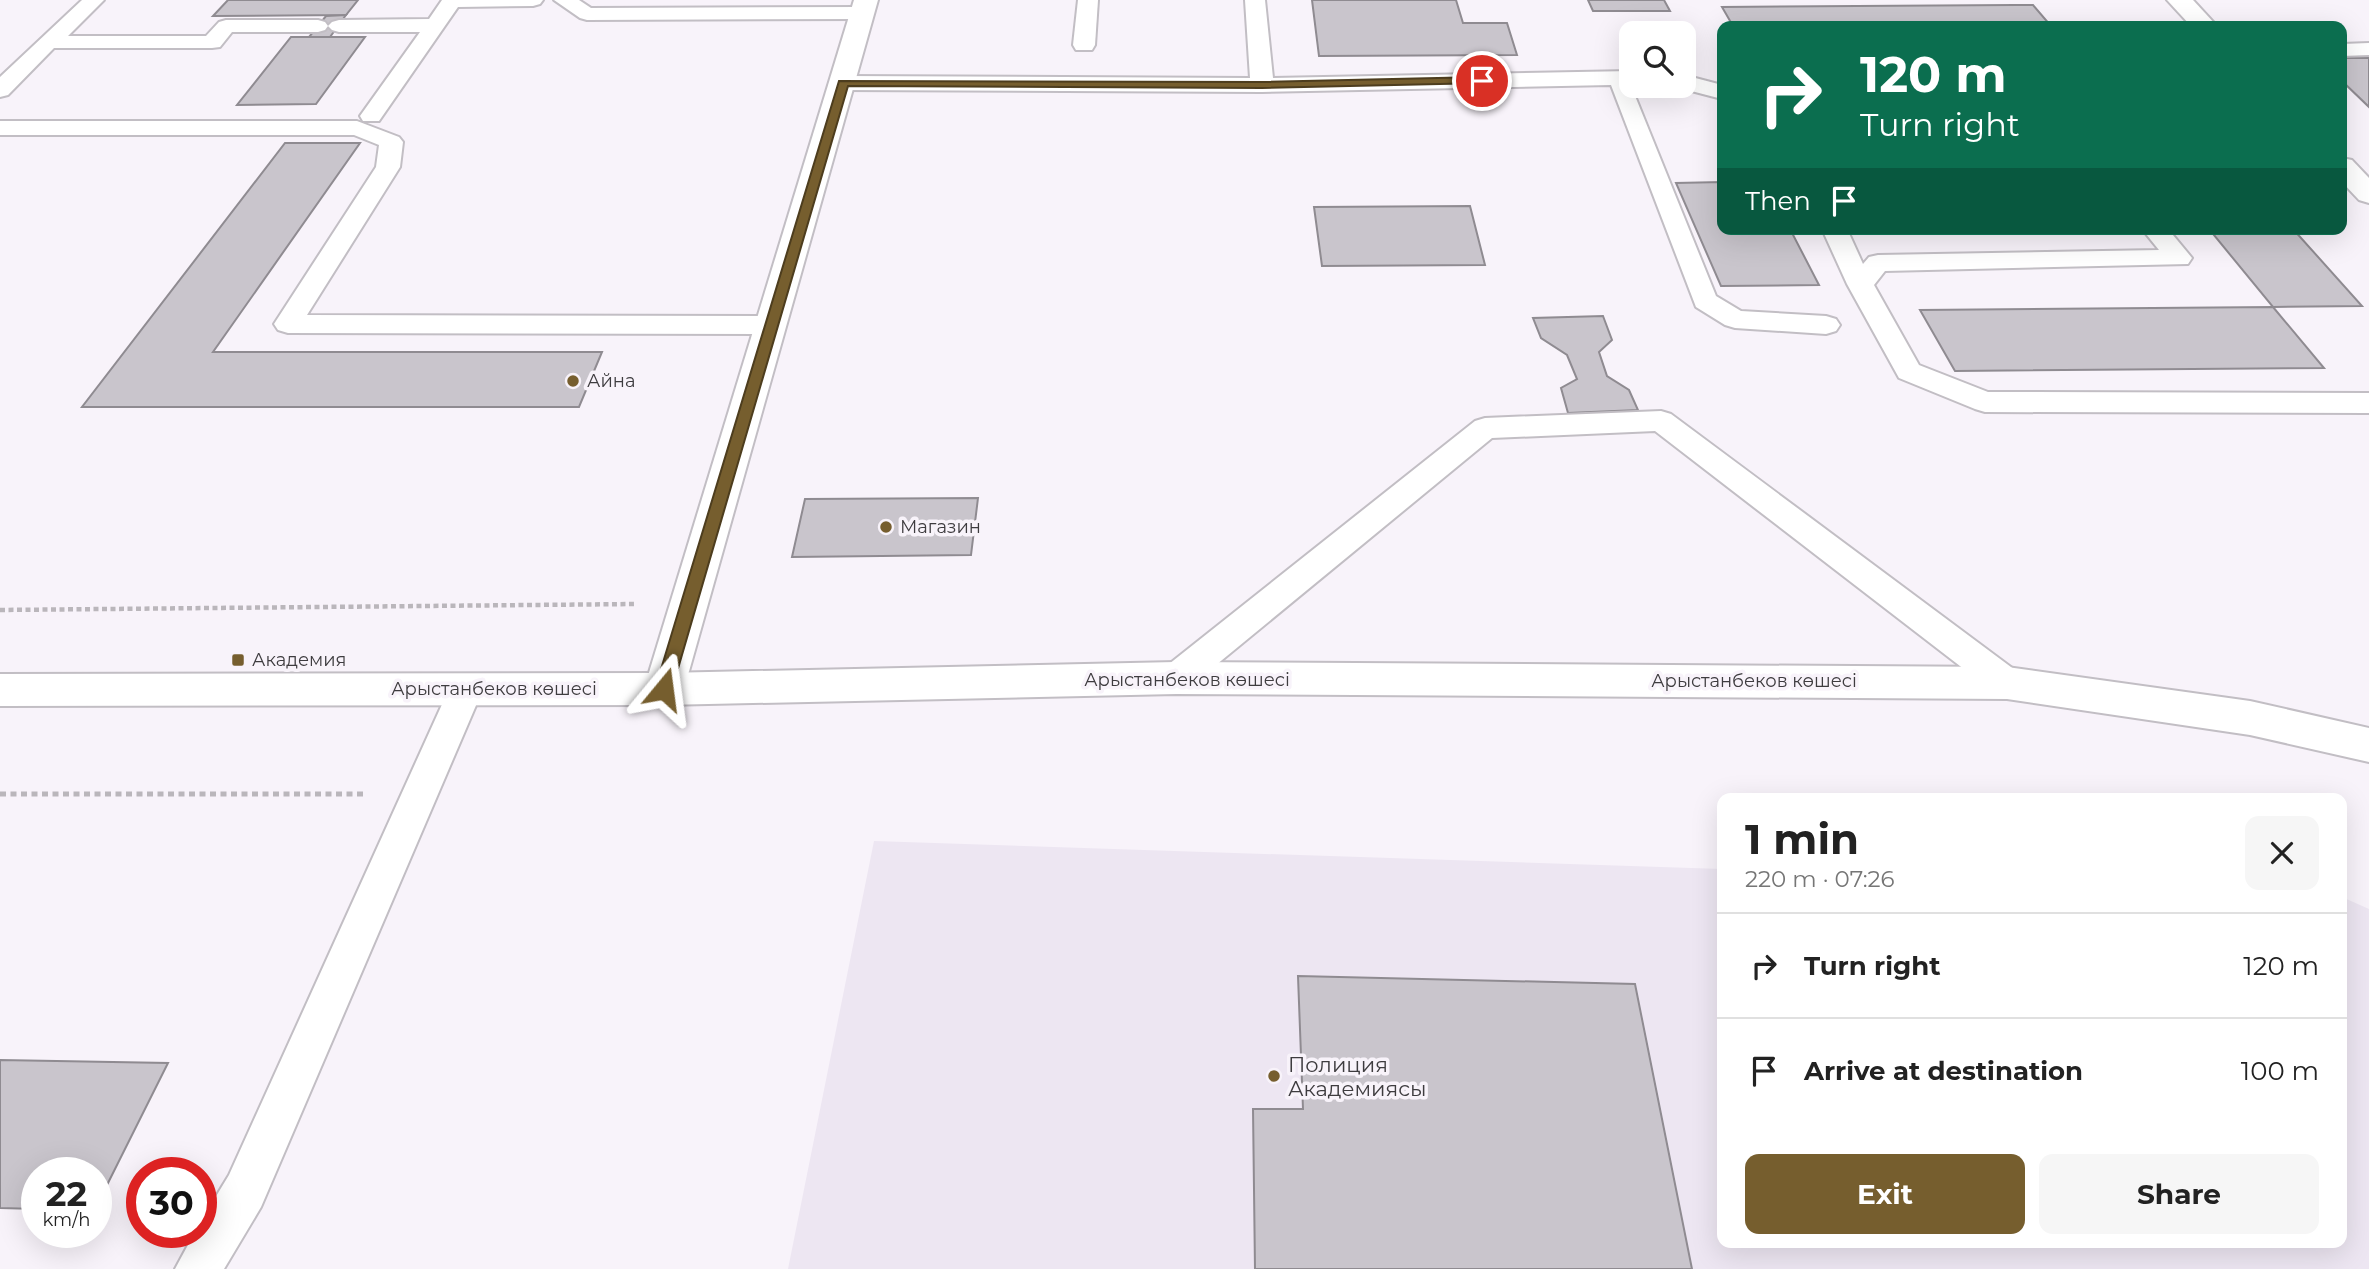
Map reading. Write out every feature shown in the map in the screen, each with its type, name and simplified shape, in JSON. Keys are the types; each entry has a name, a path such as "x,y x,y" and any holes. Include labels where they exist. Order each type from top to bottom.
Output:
{"street":[{"path":"2179,0 2200,21"},
{"path":"664,689 864,6"},
{"path":"2347,171 2369,194"},
{"name":"Арыстанбеков көшесі","path":"0,690 664,689 1176,678 2007,682 2250,718 2369,745"}],"lane":[{"path":"0,90 94,0"},
{"path":"371,116 452,1 533,0"},
{"path":"564,0 587,14 864,6"},
{"path":"1084,45 1087,0"},
{"path":"1255,0 1262,85"},
{"path":"48,42 212,42 226,26 436,25"},
{"path":"2347,50 2369,49"},
{"path":"843,83 1262,85 1619,78"},
{"path":"1696,85 1717,91"},
{"path":"1632,98 1705,301 1735,319 1826,325"},
{"path":"0,128 357,128 391,142 388,167 288,324 772,325"},
{"path":"1837,235 1860,284 1909,371 1985,402 2369,403"},
{"path":"1860,284 1878,263 2179,258 2159,235"},
{"path":"1176,678 1485,428 1661,421 2007,682"},
{"path":"198,1269 245,1191 466,689"}],"path":[{"path":"0,610 689,603"},
{"path":"0,794 420,794"}],"shaded area":[{"name":"Полиция Академиясы","path":"874,841 1717,869 1717,1248 2347,1248 2347,899 2369,909 2369,1269 788,1269"}],"building":[{"path":"228,0 358,0 346,15 213,16"},
{"path":"1312,0 1456,0 1463,23 1507,23 1517,55 1319,56"},
{"path":"1588,0 1664,0 1670,11 1593,11"},
{"path":"2033,5 2047,21 1730,21 1722,7"},
{"path":"346,15 330,37 309,37 326,16"},
{"path":"291,37 365,37 316,104 237,105"},
{"path":"2347,58 2369,58 2369,107 2347,86"},
{"path":"285,143 360,143 213,352 602,352 579,407 82,407"},
{"path":"1717,182 1717,235 1793,235 1819,285 1721,286 1676,183"},
{"path":"1470,206 1485,265 1322,266 1314,207"},
{"path":"2214,235 2298,235 2362,306 2273,307"},
{"path":"2273,307 2324,368 1955,371 1920,310"},
{"path":"1603,316 1612,340 1599,352 1607,376 1629,390 1638,410 1568,413 1561,388 1577,379 1567,355 1541,338 1533,318"},
{"name":"Магазин","path":"978,498 971,555 792,557 805,499"},
{"path":"1298,976 1635,984 1692,1269 1255,1269 1253,1109 1303,1109"},
{"path":"0,1060 168,1063 112,1175 112,1157 21,1157 21,1209 0,1208"}],"place":[{"name":"Айна","path":"573,381"},
{"name":"Магазин","path":"886,527"},
{"name":"Академия","path":"238,660"},
{"name":"Полиция Академиясы","path":"1274,1076"}],"route":[{"path":"664,689 843,83 1262,85 1482,81"}]}
